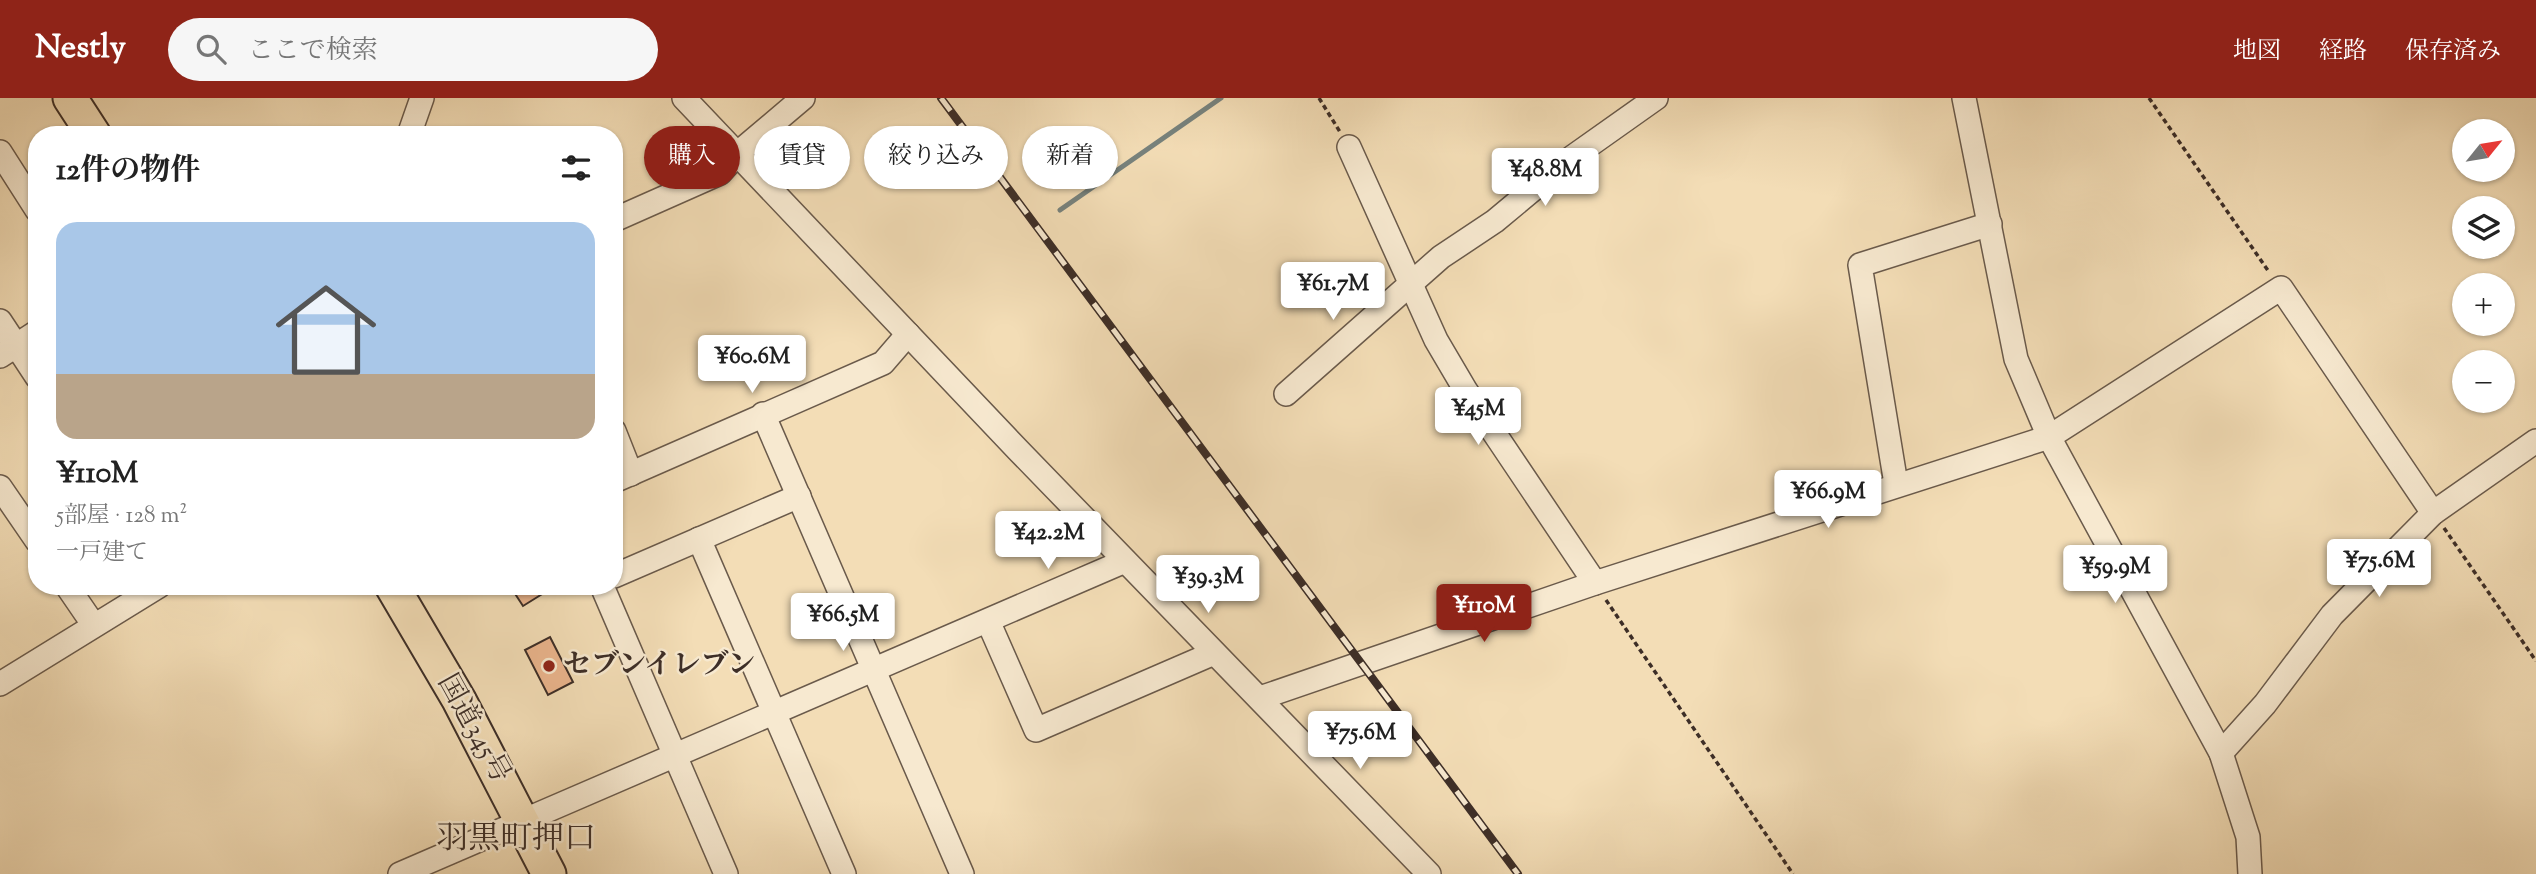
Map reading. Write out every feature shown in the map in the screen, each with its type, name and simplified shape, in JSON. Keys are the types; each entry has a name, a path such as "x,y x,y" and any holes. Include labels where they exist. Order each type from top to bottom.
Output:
{"highway":[{"path":"70,98 88,126"},
{"name":"国道345号","path":"397,595 459,700 549,874"}],"street":[{"path":"412,126 422,98"},
{"path":"684,98 711,126"},
{"path":"740,151 803,98"},
{"path":"1286,394 1441,257 1494,221 1567,161 1656,98"},
{"path":"1965,98 2016,359 2049,437 2221,753 2248,837 2250,874"},
{"path":"1349,147 1409,284 1466,391 1595,583"},
{"path":"0,152 28,196"},
{"path":"740,155 1125,561 1429,874"},
{"path":"623,216 684,189"},
{"path":"1896,484 1860,265 1990,224"},
{"path":"1260,698 1595,583 2049,437 2281,288 2433,513"},
{"path":"0,321 8,351 28,369"},
{"path":"623,477 883,363 908,334"},
{"path":"8,351 28,338"},
{"path":"763,414 962,874"},
{"path":"2221,753 2265,704 2332,615 2433,513 2536,441"},
{"path":"0,487 28,528"},
{"path":"623,572 799,496"},
{"path":"699,539 844,874"},
{"path":"400,874 1125,561"},
{"path":"73,595 93,624"},
{"path":"0,684 143,595"},
{"path":"606,595 726,874"},
{"path":"988,621 1036,730 1214,653"}],"path":[{"path":"1319,98 1349,147"},
{"path":"2149,98 2281,288"},
{"path":"2433,513 2536,661"},
{"path":"1595,583 1793,874"}],"building":[{"path":"516,595 541,595 523,606"},
{"name":"セブンイレブン","path":"550,637 573,682 548,695 525,650"}],"waterway":[{"path":"1060,210 1221,98"}],"railway":[{"path":"941,98 1518,874"}],"place":[{"name":"セブンイレブン","path":"549,666"}],"district":[{"name":"羽黒町押口","path":"516,840"}]}
